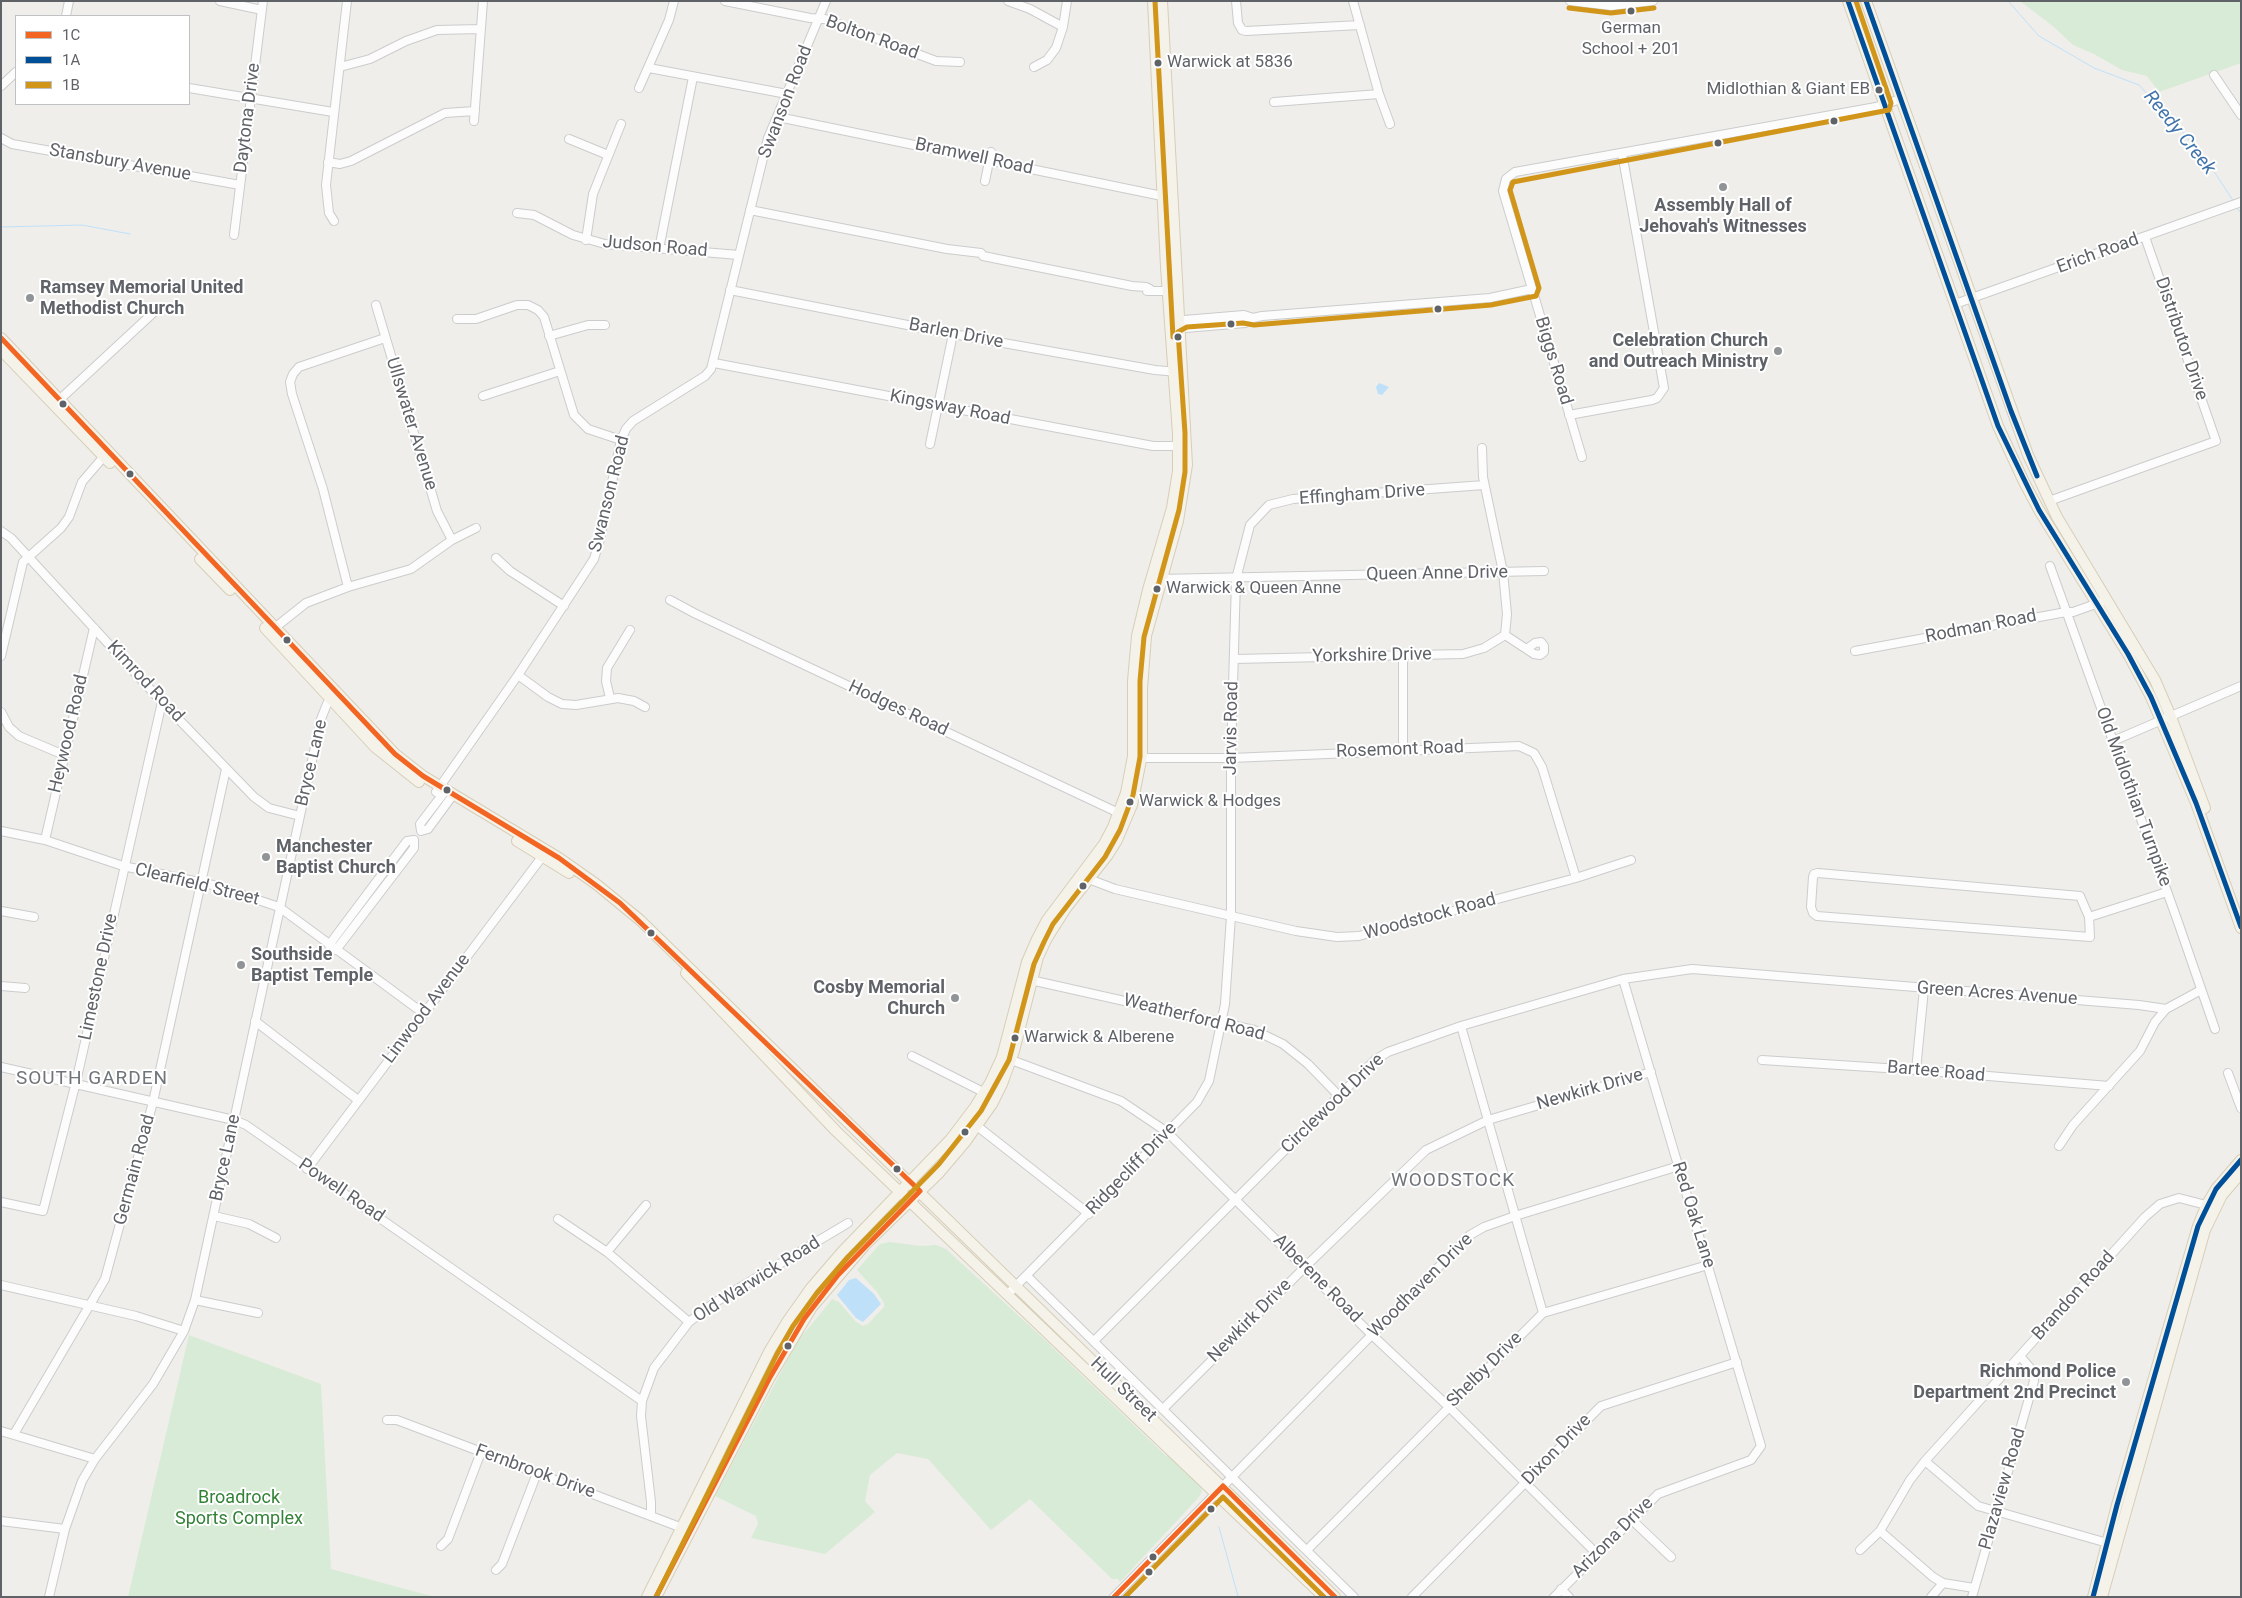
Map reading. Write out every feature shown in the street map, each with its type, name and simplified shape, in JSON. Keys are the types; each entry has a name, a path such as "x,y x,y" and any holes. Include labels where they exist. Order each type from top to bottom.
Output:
{"main road":[{"path":"656,1597 770,1350 786,1322 810,1288 842,1252 950,1140 1007,1059 1027,962 1034,945 1047,920 1085,877 1107,856 1137,786 1135,654 1140,617 1156,579 1176,490 1183,446 1153,1"},
{"path":"1162,1 1167,197"},
{"path":"1848,1 1991,408 2024,482 2058,542 2167,719 2241,910"},
{"path":"1866,1 2018,428 2050,501 2150,672 2241,928"},
{"path":"1,338 57,403"},
{"path":"1,350 57,403 106,454 333,696 395,754 444,793 545,853"},
{"name":"Hull Street","path":"545,853 596,884 640,920 1016,1286 1324,1597"},
{"name":"Hull Street","path":"545,853 603,898 658,947 725,1012 836,1131 1007,1295 1335,1597"},
{"path":"647,1597 686,1530 768,1379 808,1313 865,1245 938,1174 977,1126 995,1098 1038,957 1056,923 1085,877"},
{"path":"2102,1597 2113,1544 2117,1505 2198,1226 2211,1206 2224,1178 2241,1160"},
{"path":"2211,1206 2241,1173"},
{"path":"2093,1597 2113,1544"}],"street":[{"path":"66,15 69,1"},
{"path":"220,1 262,5"},
{"path":"334,221 329,213 326,185 347,1"},
{"path":"474,121 482,1"},
{"path":"639,88 649,68 674,1"},
{"name":"Bolton Road","path":"725,1 825,19 936,61 960,62"},
{"name":"Swanson Road","path":"444,793 589,568 597,552 621,440 630,423 705,376 714,363 768,138 826,1"},
{"path":"1008,1 1030,9 1063,27"},
{"path":"1034,66 1052,55 1063,27 1067,1"},
{"path":"1236,1 1238,23 1242,30 1246,31 1360,25"},
{"path":"1353,1 1379,94 1390,124"},
{"path":"1570,1 1611,6 1653,1"},
{"name":"Daytona Drive","path":"234,235 262,5"},
{"path":"340,67 370,58 406,41 436,30 480,29"},
{"path":"649,68 693,78 787,94"},
{"path":"1,86 15,73"},
{"path":"2214,75 2241,115"},
{"path":"659,249 693,78"},
{"path":"190,88 333,112"},
{"path":"1274,102 1379,94"},
{"path":"1569,415 1652,400 1660,394 1664,382 1622,153 1884,105 1901,99"},
{"path":"328,162 340,164 351,161 445,113 475,111"},
{"name":"Bramwell Road","path":"778,117 990,156 1167,197"},
{"path":"586,240 593,194 621,124"},
{"name":"Stansbury Avenue","path":"1,138 12,144 240,185"},
{"path":"569,139 608,155"},
{"name":"Biggs Road","path":"1582,457 1503,191 1506,179 1515,172 1622,153"},
{"path":"985,181 990,156"},
{"name":"Erich Road","path":"1954,304 2241,202"},
{"path":"750,210 948,249 950,252 980,258 983,256 1132,286 1146,286 1150,289 1172,291"},
{"name":"Judson Road","path":"517,213 534,215 586,240 615,246 739,255"},
{"name":"Distributor Drive","path":"2050,501 2216,441 2145,237"},
{"path":"1174,325 1185,320 1244,315 1253,318 1490,298 1532,289"},
{"name":"Barlen Drive","path":"730,290 953,334 1155,370 1178,372"},
{"name":"Ullswater Avenue","path":"376,305 437,511 452,540"},
{"path":"458,319 470,320 517,305 528,305 541,313 560,370 570,408 578,420 594,432 621,440"},
{"path":"57,403 153,313"},
{"path":"549,336 588,325 605,325"},
{"path":"930,444 953,334"},
{"path":"348,587 323,489 292,394 290,382 293,374 299,367 385,338"},
{"name":"Kingsway Road","path":"714,363 1153,446 1183,446"},
{"path":"484,396 560,370"},
{"path":"1482,448 1484,485 1503,572 1507,614 1505,635 1528,648"},
{"path":"1,656 23,562 61,528 69,517 82,482 106,454"},
{"name":"Effingham Drive","path":"1250,526 1269,505 1294,499 1484,485"},
{"name":"Jarvis Road","path":"1222,1021 1225,1004 1230,916 1231,758 1236,579 1250,526"},
{"path":"272,630 306,602 348,587 411,569 452,540 476,528"},
{"name":"Kimrod Road","path":"1,532 11,538 162,702 254,797 269,808 300,816"},
{"path":"496,558 510,571 564,606"},
{"name":"Old Midlothian Turnpike","path":"2050,566 2215,1029"},
{"name":"Queen Anne Drive","path":"1156,579 1236,579 1544,571"},
{"name":"Hodges Road","path":"670,600 714,623 1123,815"},
{"name":"Rodman Road","path":"1855,651 2073,612 2107,600"},
{"name":"Heywood Road","path":"45,840 94,628"},
{"path":"610,698 606,681 607,668 630,630"},
{"name":"Yorkshire Drive","path":"1234,659 1464,654 1484,648 1505,635"},
{"path":"1403,656 1403,750"},
{"path":"518,676 548,697 562,704 576,705 610,698 626,699 645,707"},
{"path":"2113,741 2241,686"},
{"name":"Bryce Lane","path":"49,1597 65,1529 82,1481 95,1460 153,1384 184,1331 195,1300 321,719 333,696"},
{"name":"Limestone Drive","path":"1,1202 43,1211 76,1082 123,866 162,702"},
{"path":"1,712 9,727 20,736 64,755"},
{"name":"Rosemont Road","path":"1137,758 1231,758 1519,746 1534,753 1542,767 1576,878"},
{"name":"Germain Road","path":"14,1434 105,1279 153,1102 226,769"},
{"name":"Clearfield Street","path":"1,831 45,840 123,866 201,882 280,907 423,1013"},
{"path":"414,840 414,848 333,947 407,841 414,840"},
{"name":"Linwood Avenue","path":"307,1169 545,853"},
{"name":"Woodstock Road","path":"1085,877 1115,889 1230,916 1296,930 1337,936 1359,936 1576,878 1631,860"},
{"path":"1818,873 2080,896 2089,918 2090,937 1817,916 1811,908 1813,878 1814,874 1818,873"},
{"path":"2089,918 2167,892"},
{"path":"1,911 34,917"},
{"name":"Circlewood Drive","path":"1094,1341 1237,1200 1338,1095 1375,1060 1388,1052 1461,1026 1623,979 1692,969 1788,976"},
{"name":"Green Acres Avenue","path":"1788,976 1924,989 2139,1005 2166,1009"},
{"name":"Weatherford Road","path":"1032,978 1037,982 1222,1021 1254,1030 1283,1044 1308,1064 1338,1095"},
{"name":"Red Oak Lane","path":"1623,979 1761,1441 1759,1450"},
{"path":"1,986 25,988"},
{"path":"1916,1070 1924,989"},
{"path":"2059,1146 2073,1125 2140,1051 2155,1022 2166,1009 2201,990"},
{"path":"255,1021 358,1100"},
{"name":"Ridgecliff Drive","path":"1007,1295 1089,1214 1197,1102 1209,1081 1222,1021"},
{"path":"1461,1026 1543,1313"},
{"path":"912,1056 995,1098"},
{"name":"Alberene Road","path":"1007,1059 1121,1102 1167,1132 1597,1554"},
{"name":"Bartee Road","path":"1762,1060 1916,1070 2109,1086"},
{"name":"Powell Road","path":"1,1067 76,1082 234,1120 246,1125 642,1401"},
{"name":"Newkirk Drive","path":"1163,1409 1305,1267 1426,1150 1488,1120 1651,1072"},
{"path":"2228,1073 2241,1108"},
{"path":"977,1126 1089,1214"},
{"name":"Woodhaven Drive","path":"1114,1597 1470,1235 1484,1227 1515,1216 1679,1166"},
{"name":"Brandon Road","path":"1860,1550 1880,1531 1910,1480 1925,1461 2140,1222 2160,1204 2167,1201 2185,1198 2211,1206"},
{"path":"607,1252 646,1205"},
{"path":"214,1216 249,1224 276,1238"},
{"path":"558,1219 607,1252 689,1322"},
{"name":"Old Warwick Road","path":"651,1515 641,1416 642,1401 654,1368 689,1322 714,1303 848,1223"},
{"name":"Shelby Drive","path":"1307,1550 1543,1313 1708,1265"},
{"path":"1027,1276 1354,1597"},
{"path":"1,1285 136,1316 184,1331"},
{"path":"195,1300 258,1313"},
{"name":"Plazaview Road","path":"1972,1597 2034,1381 2032,1370 2020,1356"},
{"name":"Dixon Drive","path":"1412,1597 1601,1406 1737,1362"},
{"name":"Fernbrook Drive","path":"387,1420 397,1420 651,1515 686,1530"},
{"path":"1,1431 95,1460"},
{"name":"Arizona Drive","path":"1554,1597 1658,1494 1751,1460 1759,1450"},
{"path":"441,1546 448,1539 482,1452"},
{"path":"1925,1461 1973,1502 1996,1512 2113,1544"},
{"path":"496,1570 502,1564 536,1473"},
{"path":"1631,1519 1671,1557"},
{"path":"1,1521 65,1529"},
{"path":"1880,1531 1924,1571 1943,1583 1974,1588"},
{"path":"1931,1597 1943,1583"},
{"path":"1562,1589 1569,1597"}],"green space":[{"path":"2020,1 2241,1 2241,63 2159,92 2147,76 2122,70 2094,54 2073,45 2054,27"},
{"path":"890,1242 921,1246 936,1245 946,1249 1045,1340 1166,1456 1174,1458 1201,1487 1202,1491 1199,1497 1120,1582 1118,1579 1112,1579 1030,1499 991,1530 928,1459 897,1453 870,1475 865,1501 875,1512 825,1554 751,1538 758,1524 756,1516 715,1496 797,1342 832,1299 839,1302 856,1322 863,1326 868,1324 884,1307 884,1303 877,1292 857,1270 880,1244"},
{"name":"Broadrock Sports Complex","path":"189,1335 321,1384 331,1569 435,1597 128,1597"}],"water":[{"path":"1379,383 1389,387 1382,395 1378,394 1376,387"},
{"path":"856,1278 874,1294 881,1304 863,1322 856,1318 837,1295 849,1280"}],"waterway":[{"name":"Reedy Creek","path":"2008,1 2039,36 2094,68 2139,85 2181,130 2215,173 2234,202"},
{"name":"Reedy Creek","path":"2237,208 2241,213"},
{"path":"1,227 82,225 130,234"},
{"path":"1219,1527 1238,1596"}],"transit line":[{"name":"1B","path":"1155,1 1173,337"},
{"name":"1A","path":"1848,1 1998,426 2039,510 2128,654 2151,697 2196,803 2241,927"},
{"name":"1B","path":"656,1597 777,1354 793,1326 817,1293 848,1257 939,1164 981,1111 1009,1060 1034,964 1044,942 1053,924 1105,857 1120,830 1133,795 1140,757 1140,681 1144,637 1179,510 1185,472 1185,433 1178,332 1187,327 1243,323 1254,325 1491,305 1536,296 1539,288 1510,190 1513,182 1889,110 1891,103 1856,1"},
{"name":"1A","path":"1866,1 2011,411 2037,476"},
{"name":"1B","path":"1569,8 1611,13 1654,8"},
{"name":"1C","path":"1,338 395,754 423,776 559,858 620,903 920,1191"},
{"name":"1A","path":"2093,1597 2117,1505 2198,1226 2216,1189 2241,1160"},
{"name":"1C","path":"656,1597 769,1379 804,1319 838,1275 920,1191"},
{"name":"1C","path":"1223,1486 1335,1597"},
{"name":"1C","path":"1114,1597 1223,1486"},
{"name":"1B","path":"1125,1597 1223,1497 1324,1597"}],"place":[{"name":"German School + 201","path":"1631,11"},
{"name":"Warwick at 5836","path":"1158,63"},
{"name":"Midlothian & Giant EB","path":"1879,90"},
{"name":"Assembly Hall of Jehovah's Witnesses","path":"1723,187"},
{"name":"Ramsey Memorial United Methodist Church","path":"30,298"},
{"name":"Celebration Church and Outreach Ministry","path":"1778,351"},
{"name":"Warwick & Queen Anne","path":"1157,589"},
{"name":"Warwick & Hodges","path":"1130,802"},
{"name":"Manchester Baptist Church","path":"266,857"},
{"name":"Southside Baptist Temple","path":"241,965"},
{"name":"Cosby Memorial Church","path":"955,998"},
{"name":"Warwick & Alberene","path":"1015,1038"},
{"name":"Richmond Police Department 2nd Precinct","path":"2126,1382"}],"district":[{"name":"SOUTH GARDEN","path":"92,1079"},
{"name":"WOODSTOCK","path":"1453,1181"}]}
